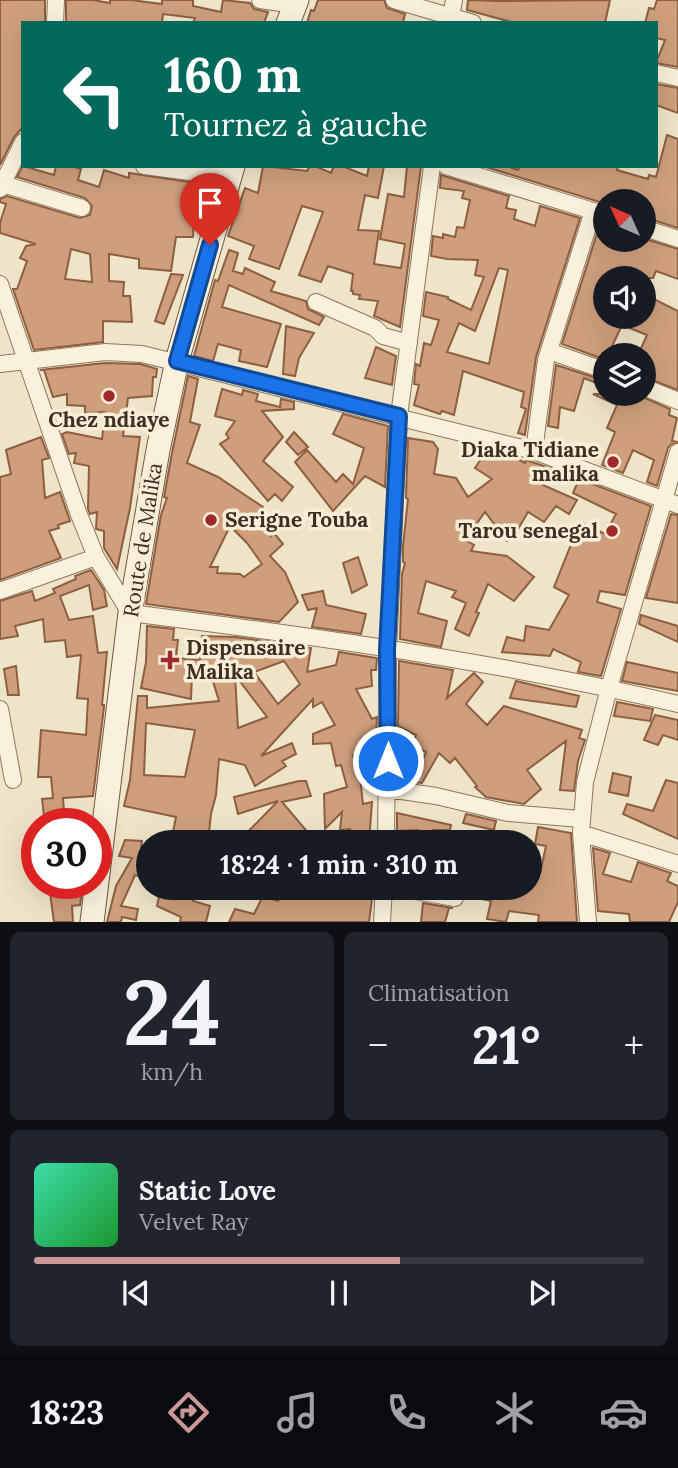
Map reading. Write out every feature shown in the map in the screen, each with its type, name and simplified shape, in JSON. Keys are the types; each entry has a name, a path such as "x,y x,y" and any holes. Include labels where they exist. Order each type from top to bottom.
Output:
{"main road":[{"name":"Route de Malika","path":"92,922 130,613 158,450 177,361 231,172"}],"street":[{"path":"55,21 56,0"},
{"path":"260,0 294,9"},
{"path":"394,0 450,20 454,0"},
{"path":"658,73 678,78"},
{"path":"21,146 1,187 82,208"},
{"path":"173,168 231,172"},
{"path":"386,830 387,650 399,416 432,168"},
{"path":"453,168 593,211"},
{"path":"534,451 549,351 593,230"},
{"path":"656,232 678,239"},
{"path":"0,284 78,512 96,557 130,613 387,650 609,688 678,704"},
{"path":"316,302 375,328 383,336 410,343"},
{"path":"549,351 593,366"},
{"path":"0,364 114,352 177,361 534,451 672,502"},
{"path":"656,392 678,401"},
{"path":"588,922 581,826 585,782 609,688 672,502 678,452"},
{"path":"0,591 96,557"},
{"path":"0,709 13,780"},
{"path":"388,789 436,796 581,826 678,864"},
{"path":"382,922 383,900"}],"building":[{"path":"0,0 45,0 45,21 21,21 21,129 0,165"},
{"path":"66,0 110,3 110,0 131,0 162,4 162,0 193,0 193,6 221,12 223,0 250,3 254,9 268,12 265,21 194,21 195,18 163,14 162,21 66,21"},
{"path":"318,0 384,0 387,8 405,14 403,21 308,21 311,10 314,11"},
{"path":"468,0 610,0 605,21 508,21 467,10"},
{"path":"657,0 678,0 678,67 658,63 665,40 658,38 658,21 646,21 649,8 654,9"},
{"path":"658,84 678,88 678,113 658,106"},
{"path":"667,135 678,139 678,228 656,221 656,189 593,189 593,200 489,168 618,168 648,179 649,175 656,177"},
{"path":"22,168 54,175 56,168 78,168 81,169 78,180 99,187 104,170 129,178 129,173 196,183 193,237 176,237 171,271 139,268 139,259 109,254 109,281 124,282 123,296 130,296 132,322 103,321 103,342 34,350 13,289 17,289 27,261 20,258 26,246 36,244 0,233 6,204 0,202 0,199 7,196 80,218 90,215 92,206 85,198 17,177","holes":["71,249 90,254 92,282 65,279"]},
{"path":"263,168 307,171 309,168 320,168 331,173 333,168 347,168 367,176 369,168 384,168 378,198 365,195 358,230 379,231 374,264 401,268 405,244 380,239 388,194 404,197 407,168 421,168 400,327 374,316 378,301 359,299 360,295 353,294 353,274 328,266 321,282 299,275 323,212 302,206 279,269 249,259 254,246 228,236 245,188 258,193"},
{"path":"441,175 509,196 506,208 516,210 514,219 535,226 540,206 580,218 536,357 525,435 518,433 526,409 521,407 524,392 463,371 454,415 442,411 440,414 414,405 419,385 414,384 416,364 420,366 424,343 431,345 439,320 423,316 426,292 448,297 471,310 484,277 475,275 478,260 431,256 433,236 443,238 443,234 455,237 457,227 464,228 470,200 462,198 464,191 440,188","holes":["499,268 508,270 489,364 447,352 459,323 475,331"]},
{"path":"656,242 678,249 678,279 656,271 656,266 593,266 593,329 620,329 614,343 593,343 593,355 562,344 593,246 593,252 656,252"},
{"path":"229,250 238,253 233,271 243,274 245,268 275,282 271,291 306,301 308,309 324,317 319,325 229,285 222,307 281,324 267,367 239,361 241,350 218,344 213,361 194,356 215,280 218,281"},
{"path":"171,274 183,275 164,324 155,321"},
{"path":"656,300 678,311 678,390 656,382 656,343 643,343 647,335 632,329 656,329"},
{"path":"286,326 314,333 299,358 295,376 283,374"},
{"path":"376,347 396,356 392,385 365,378"},
{"path":"105,363 140,364 157,369 156,377 153,377 152,396 128,398 123,436 140,437 130,508 117,569 104,548 104,531 96,529 97,512 90,514 88,509 89,466 74,463 76,453 69,454 62,434 67,432 102,439 105,412 85,413 85,406 67,405 67,394 53,397 44,370 40,370"},
{"path":"556,365 593,377 593,382 584,378 574,411 560,407 558,428 548,426"},
{"path":"188,376 198,379 190,422 200,425 187,463 218,477 263,507 253,519 271,536 274,533 283,544 270,556 285,572 298,602 279,622 146,604 161,515 167,498 164,497","holes":["230,526 262,564 244,577 240,574 217,573 218,567 210,567"]},
{"path":"222,389 242,395 243,390 258,394 256,401 280,407 281,399 294,402 294,409 262,411 283,437 263,461 293,487 282,501 275,494 268,501 220,444 229,438 226,434 235,421 215,416"},
{"path":"656,403 670,409 669,415 677,418 672,441 678,442 668,448 657,486 647,482 654,460 633,450 623,473 602,465 615,432 607,428 617,406 656,406"},
{"path":"343,414 388,426 385,487 365,476 333,511 295,462 307,450 336,482 343,474 353,484 364,448 333,434"},
{"path":"294,432 308,447 298,455 286,442"},
{"path":"41,437 49,458 42,460 45,498 60,492 70,521 49,531 61,558 0,580 0,477 11,474 6,450"},
{"path":"408,438 433,442 438,449 434,474 456,478 468,497 492,479 475,468 487,450 553,469 543,485 577,500 569,514 556,506 544,522 528,512 517,531 507,541 485,512 465,540 474,545 471,551 507,556 534,577 514,601 488,584 469,636 455,629 466,603 452,597 456,591 426,581 418,613 447,621 441,647 400,639 402,574 405,563 403,546 408,499"},
{"path":"579,479 651,506 625,595 600,591 597,602 621,609 601,676 578,672 581,662 553,649 550,656 502,652 507,637 524,641 526,626 549,630 569,595 554,587 580,522 605,534 616,514 573,493"},
{"path":"671,514 678,515 678,603 646,598"},
{"path":"358,557 367,585 352,593 343,563"},
{"path":"91,570 104,590 107,606 93,610 89,585 60,596 69,620 93,616 98,653 107,652 102,705 104,707 93,796 63,798 64,808 43,808 42,799 53,798 51,777 38,777 41,730 86,735 88,699 77,698 81,655 67,657 65,640 45,642 43,619 15,626 18,636 0,639 0,601 32,591 35,601 55,593 53,589 76,579 75,576"},
{"path":"323,591 326,605 366,614 361,634 312,627 317,608 308,610 302,595"},
{"path":"641,615 678,626 678,642 639,624"},
{"path":"147,626 174,629 173,640 178,640 176,658 200,660 202,636 279,643 283,655 296,646 311,648 307,672 336,665 339,652 377,658 376,670 371,670 372,686 356,689 372,719 377,717 376,733 367,735 368,753 353,755 360,777 363,804 372,802 370,830 340,830 342,812 325,829 324,794 347,787 341,765 336,766 331,743 313,744 313,734 335,725 322,702 313,707 313,699 261,756 292,743 296,754 282,761 286,766 255,786 245,765 219,759 209,830 173,830 176,817 124,806 130,780 138,696 147,696 147,708 219,701 211,675 192,674 191,699 141,688 146,662","holes":["284,661 300,684 278,704 254,672","235,675 267,717 238,728","146,723 195,730 185,777 144,775"]},
{"path":"399,661 453,670 447,698 474,673 483,682 466,704 487,725 504,706 582,730 579,738 585,740 578,761 574,791 560,790 566,741 527,770 541,789 524,804 486,797 475,787 477,786 455,758 450,763 439,753 422,783 413,782 426,752 413,745 416,735 398,726"},
{"path":"627,662 678,673 678,691 622,681"},
{"path":"16,666 19,695 8,695 4,669"},
{"path":"516,681 579,696 576,707 510,698"},
{"path":"617,702 653,709 650,721 614,716"},
{"path":"655,715 678,720 678,740 663,735 658,745 644,740"},
{"path":"613,773 631,777 628,796 609,792"},
{"path":"666,780 678,783 678,839 623,814 627,804 653,811"},
{"path":"306,781 311,796 282,802 306,830 250,830 278,801 238,814 234,797"},
{"path":"397,813 451,825 450,830 397,830"},
{"path":"466,814 496,821 494,830 463,823"},
{"path":"538,827 571,833 577,922 538,922 539,915 509,911 506,922 487,919 491,901 487,900 542,900 542,865 546,846 542,845 542,830 537,830"},
{"path":"125,840 136,841 136,875 121,906 138,909 136,920 122,917 121,922 107,922 116,886 132,858 119,856"},
{"path":"593,848 610,853 603,874 631,882 638,862 671,873 667,881 678,886 678,902 669,922 630,922 629,914 598,911"},
{"path":"51,899 81,899 80,905 72,906 73,922 54,922"},
{"path":"158,900 194,900 210,906 206,922 180,922 181,917 157,906"},
{"path":"261,900 372,900 369,922 229,922 235,909 254,914"},
{"path":"423,903 453,908 449,908 445,922 421,922"}],"place":[{"name":"Chez ndiaye","path":"109,396"},
{"name":"Diaka Tidiane malika","path":"613,462"},
{"name":"Serigne Touba","path":"211,520"},
{"name":"Tarou senegal","path":"612,531"},
{"name":"Dispensaire Malika","path":"170,660"}],"route":[{"path":"210,245 177,361 399,416 387,650 388,761"}]}
